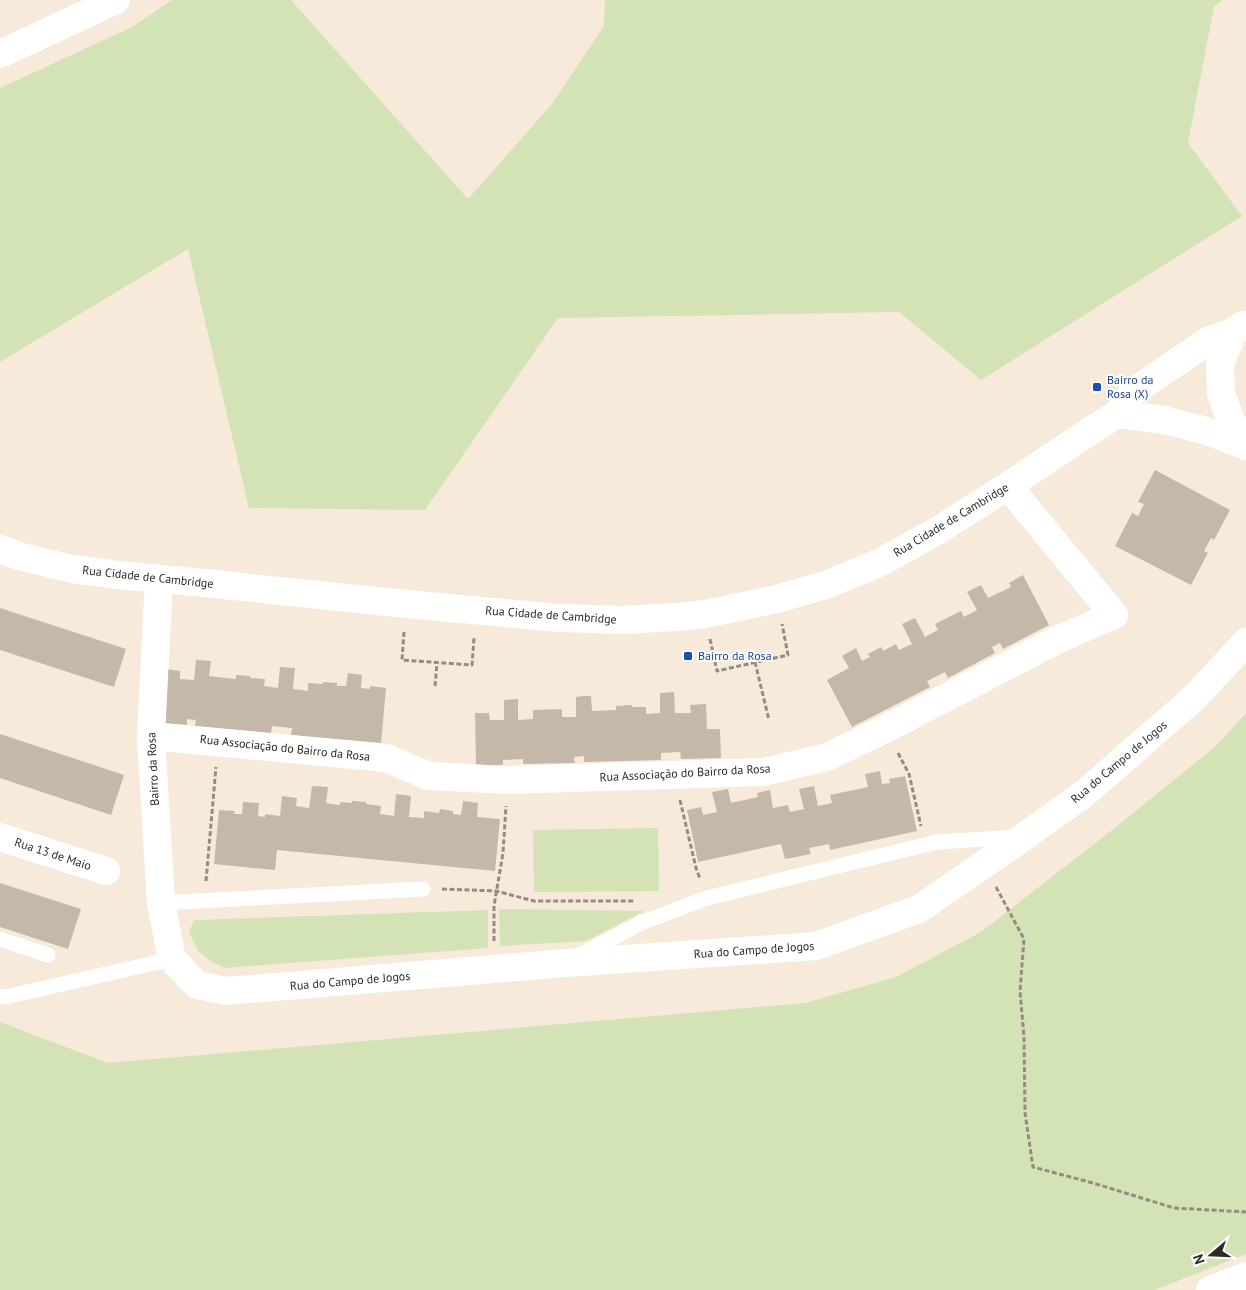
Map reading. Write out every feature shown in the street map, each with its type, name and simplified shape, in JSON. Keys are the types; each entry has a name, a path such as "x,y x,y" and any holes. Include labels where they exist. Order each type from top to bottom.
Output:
{"street":[{"path":"0,54 116,0"},
{"path":"1240,327 1220,364 1221,393 1231,422 1246,439"},
{"name":"Rua Cidade de Cambridge","path":"0,549 19,556 72,569 118,575 559,618 623,620 705,614 777,599 828,584 881,562 937,531 1117,414 1133,392 1208,340 1240,327"},
{"path":"1117,414 1164,420 1207,431 1246,446"},
{"name":"Rua Associação do Bairro da Rosa","path":"151,736 386,758 428,776 507,780 764,772 827,757 1058,639 1114,615 1008,486"},
{"name":"Bairro da Rosa","path":"159,579 151,736 161,903 172,959"},
{"name":"Rua do Campo de Jogos","path":"172,959 197,985 226,991 566,963 816,946 919,909 984,865 1085,793 1195,697 1246,642"},
{"name":"Rua 13 de Maio","path":"0,836 106,871"},
{"path":"1210,1290 1246,1276"}],"lane":[{"path":"566,963 644,922 707,898 937,842 1025,836"},
{"path":"161,903 423,889"},
{"path":"0,939 48,955"},
{"path":"0,996 5,997 172,959"}],"path":[{"path":"717,670 788,655"},
{"path":"402,660 472,665"},
{"path":"755,662 769,720"},
{"path":"436,686 437,663"},
{"path":"208,864 218,742"},
{"path":"910,774 920,824"},
{"path":"494,946 494,906 502,853 505,812"},
{"path":"683,815 696,868"},
{"path":"984,865 1024,939 1020,991 1024,1037 1026,1113 1033,1167 1093,1182 1174,1208 1246,1212"},
{"path":"423,889 496,891 534,901 639,901"}],"green space":[{"path":"172,0 291,0 468,199 552,104 604,26 605,0 1223,0 1214,6 1188,143 1242,216 981,380 899,312 558,318 425,510 249,508 188,249 0,362 0,88 132,27"},
{"path":"1246,713 1246,1254 1155,1290 0,1290 0,1022 108,1063 805,1003 896,977 981,932 1216,746"},
{"path":"658,828 659,891 534,892 533,830"},
{"path":"499,909 644,911 586,941 500,946"},
{"path":"488,910 488,948 225,968 214,963 198,951 189,933 194,920"}],"building":[{"path":"1155,470 1230,510 1214,540 1211,538 1204,551 1208,553 1191,585 1115,546 1132,513 1138,516 1144,504 1138,502"},
{"path":"1023,575 1049,625 1003,649 1000,643 992,647 995,653 948,678 945,672 927,681 930,687 852,727 827,680 849,668 842,656 856,648 862,661 870,657 868,654 881,647 883,651 896,644 899,650 912,644 902,624 915,618 925,637 938,630 935,624 961,611 964,617 977,610 967,592 981,585 988,598 1011,587 1009,583"},
{"path":"0,608 126,649 114,687 0,650"},
{"path":"196,660 211,661 209,676 236,679 236,675 250,676 250,678 265,679 264,686 278,688 280,667 295,668 293,689 308,691 308,683 337,683 337,686 346,686 348,673 362,675 361,688 370,689 370,686 386,688 381,743 291,735 292,728 272,726 271,733 195,726 196,720 187,719 187,725 160,723 165,669 180,671 180,679 194,680"},
{"path":"674,692 675,713 691,713 690,705 706,704 707,729 720,729 721,758 681,759 680,752 661,753 661,760 584,762 584,756 574,757 575,763 523,764 523,759 503,760 503,765 476,766 475,713 489,713 490,720 504,720 504,700 518,699 518,720 533,719 533,710 562,709 562,717 576,717 576,697 583,696 591,696 592,711 616,710 616,706 632,705 632,707 646,707 646,714 660,713 660,693"},
{"path":"0,734 124,775 111,815 0,778"},
{"path":"880,771 882,784 890,783 889,779 905,776 917,831 830,850 829,844 809,848 811,854 785,859 781,844 698,862 687,810 701,807 703,815 717,812 712,792 728,789 731,803 758,797 757,793 770,790 773,808 788,805 790,812 804,809 799,789 814,786 818,806 832,803 830,795 868,787 865,774"},
{"path":"312,786 328,787 326,803 340,805 340,802 366,802 366,804 381,806 380,814 394,816 396,794 411,796 409,817 424,818 424,811 439,813 440,809 453,811 453,814 461,815 463,801 478,803 477,817 500,819 495,871 277,850 275,870 214,864 219,810 235,811 234,814 242,814 243,802 259,803 258,816 265,817 265,814 280,816 282,796 297,798 296,806 309,808"},
{"path":"0,883 81,909 68,949 0,927"}],"place":[{"name":"Bairro da Rosa (X)","path":"1097,387"},
{"name":"Bairro da Rosa","path":"688,656"}]}
